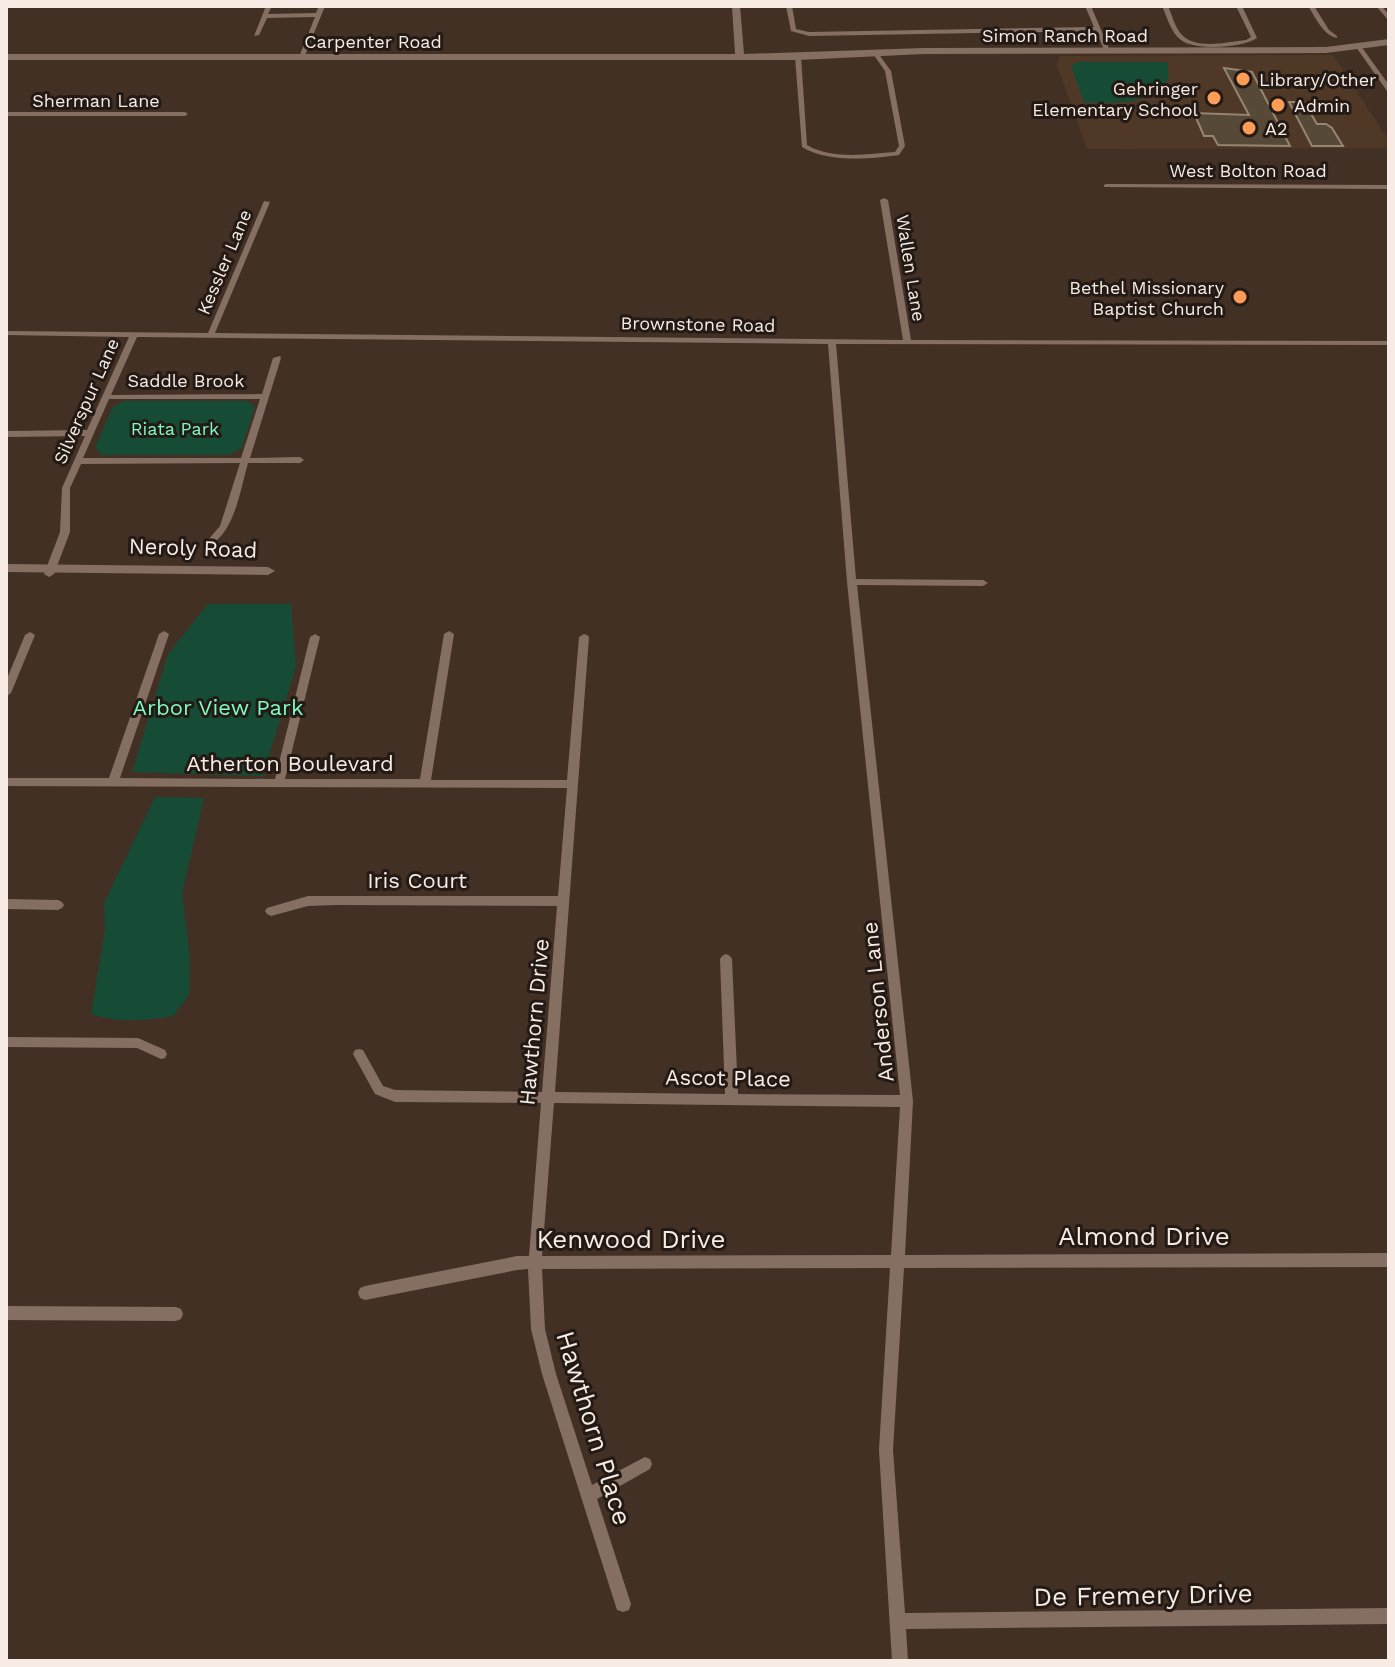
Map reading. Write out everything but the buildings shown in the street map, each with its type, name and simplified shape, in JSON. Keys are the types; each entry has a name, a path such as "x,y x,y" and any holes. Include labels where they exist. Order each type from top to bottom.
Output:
{"street":[{"path":"256,35 269,6"},
{"path":"302,57 322,6"},
{"path":"736,6 741,61"},
{"path":"789,6 793,30 809,34 1098,29"},
{"path":"1088,6 1107,51"},
{"path":"1165,6 1178,34 1186,41 1197,43 1247,42 1254,38 1239,6"},
{"path":"1311,6 1327,31 1335,37"},
{"path":"1379,6 1389,19"},
{"path":"265,16 318,15"},
{"name":"Simon Ranch Road","path":"741,61 876,54 1314,50 1389,42"},
{"path":"1359,47 1389,90"},
{"path":"798,57 804,146 807,150 820,154 897,154 902,146 888,71 876,54"},
{"name":"Carpenter Road","path":"6,57 741,61"},
{"path":"1374,69 1389,69"},
{"name":"Sherman Lane","path":"6,114 185,114"},
{"name":"West Bolton Road","path":"1106,186 1389,187"},
{"name":"Wallen Lane","path":"884,200 907,342"},
{"name":"Kessler Lane","path":"211,334 266,202"},
{"name":"Brownstone Road","path":"6,333 832,342 1389,343"},
{"name":"Silverspur Lane","path":"50,571 65,532 66,488 134,334"},
{"name":"Anderson Lane","path":"832,342 852,582 907,1101 900,1262 886,1450 900,1661"},
{"path":"213,540 224,527 277,358"},
{"name":"Saddle Brook","path":"108,397 264,396"},
{"path":"6,434 91,433"},
{"path":"78,461 300,460"},
{"name":"Neroly Road","path":"6,568 50,571 268,571 50,571 6,575"},
{"path":"852,582 983,583"},
{"path":"113,782 164,634"},
{"path":"425,784 449,634"},
{"path":"6,693 30,635"},
{"path":"279,783 315,637"},
{"name":"Hawthorn Drive","path":"535,1263 584,637"},
{"name":"Atherton Boulevard","path":"6,782 573,784"},
{"name":"Iris Court","path":"271,911 308,901 336,900 563,901"},
{"path":"6,904 58,905"},
{"path":"726,959 732,1098"},
{"path":"6,1042 138,1043 161,1054"},
{"name":"Ascot Place","path":"359,1054 379,1090 395,1096 907,1101"},
{"name":"Almond Drive","path":"900,1262 1389,1260"},
{"name":"Kenwood Drive","path":"365,1293 503,1264 900,1262"},
{"name":"Hawthorn Place","path":"535,1263 538,1329 623,1604"},
{"path":"6,1313 176,1314"},
{"path":"588,1495 645,1464"},
{"name":"De Fremery Drive","path":"898,1621 1389,1616"}],"shaded area":[{"name":"Gehringer Elementary School","path":"1333,55 1389,141 1389,148 1087,149 1057,65 1060,56"}],"green space":[{"path":"1078,62 1167,62 1169,77 1162,87 1143,98 1084,103 1071,66"},
{"name":"Riata Park","path":"125,401 247,401 255,407 241,449 228,455 102,455 95,447 113,407"},
{"name":"Arbor View Park","path":"208,604 291,604 296,666 263,776 132,772 168,654"},
{"path":"155,797 204,798 182,893 190,958 189,995 173,1016 132,1020 91,1014 105,929 104,903"}],"place":[{"name":"Library/Other","path":"1243,79"},
{"name":"Gehringer Elementary School","path":"1214,98"},
{"name":"Admin","path":"1278,105"},
{"name":"A2","path":"1249,128"},
{"name":"Bethel Missionary Baptist Church","path":"1240,297"}]}
